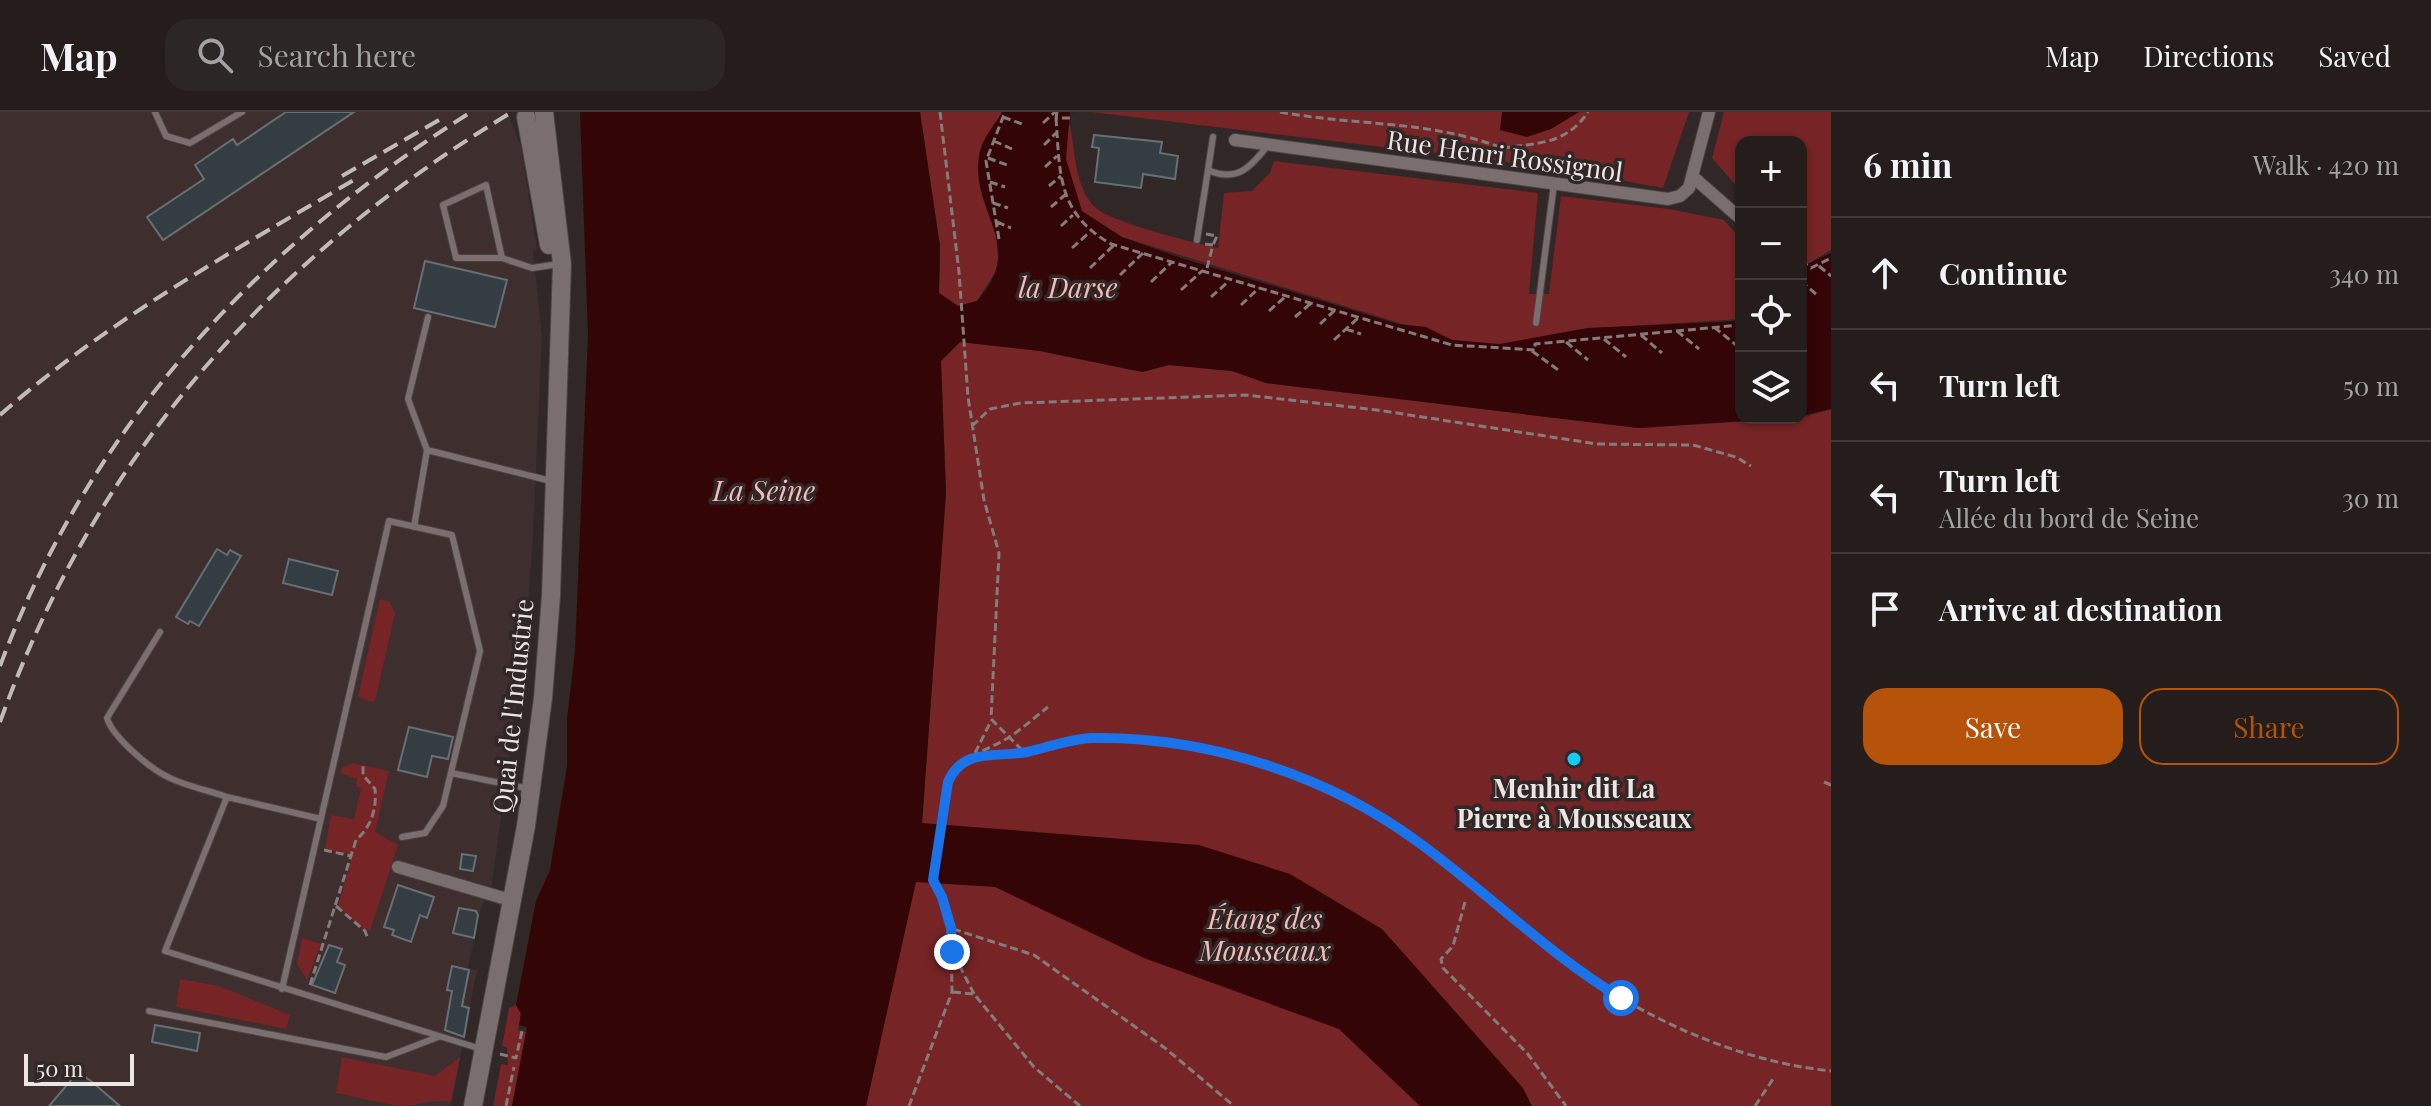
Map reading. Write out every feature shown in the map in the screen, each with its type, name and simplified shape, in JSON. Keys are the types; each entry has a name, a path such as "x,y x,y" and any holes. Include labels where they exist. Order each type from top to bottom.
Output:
{"main road":[{"name":"Quai de l'Industrie","path":"473,1106 513,901 543,698 556,482 560,306 557,264 535,114"}],"street":[{"path":"1709,112 1692,176 1735,214"},
{"name":"Rue Henri Rossignol","path":"1235,140 1668,199 1680,196 1689,188 1692,176"},
{"path":"398,867 513,901"}],"lane":[{"path":"155,112 166,136 190,143 242,112"},
{"path":"1197,240 1213,137"},
{"path":"1208,170 1225,176 1239,174 1268,145"},
{"path":"1536,323 1554,184"},
{"path":"502,258 486,185 443,205 456,258 502,258 532,268 557,264"},
{"path":"414,527 427,450 408,399 428,317"},
{"path":"427,450 556,482"},
{"path":"282,989 389,521 452,535 480,651 443,806 425,833 402,837"},
{"path":"160,632 107,718 115,736 165,776 227,797 321,819"},
{"path":"451,773 531,790"},
{"path":"227,797 165,951 484,1050"},
{"path":"149,1011 386,1057 438,1037"}],"path":[{"path":"940,112 959,272 965,373 972,426 984,500 999,553 991,719 985,738 972,756"},
{"path":"1056,112 1058,155 1065,195 1074,214 1090,232 1114,245 1452,345 1535,350 1535,344 1735,325"},
{"path":"1043,123 1056,112"},
{"path":"1280,112 1399,123 1475,138 1502,148 1545,144 1566,136 1588,112"},
{"path":"999,239 988,158 1004,113 1022,124"},
{"path":"1056,118 1074,118"},
{"path":"1044,145 1057,132"},
{"path":"994,141 1012,149"},
{"path":"1498,176 1502,148"},
{"path":"1045,167 1058,155"},
{"path":"988,158 1007,165"},
{"path":"1049,186 1061,176"},
{"path":"990,182 1005,187"},
{"path":"1051,207 1065,195"},
{"path":"993,203 1008,208"},
{"path":"1061,226 1074,214"},
{"path":"997,222 1011,228"},
{"path":"1072,248 1090,232"},
{"path":"1213,245 1217,237"},
{"path":"1090,268 1114,245"},
{"path":"1181,290 1204,271 1211,251"},
{"path":"1120,275 1143,253"},
{"path":"1807,265 1811,268 1831,258"},
{"path":"1151,282 1172,262"},
{"path":"1817,265 1831,276"},
{"path":"1211,297 1231,279"},
{"path":"1807,286 1818,296"},
{"path":"1241,305 1260,287"},
{"path":"1269,311 1286,296"},
{"path":"1295,317 1311,303"},
{"path":"1320,324 1335,310"},
{"path":"1334,340 1359,317"},
{"path":"1714,327 1735,344"},
{"path":"1346,329 1361,334"},
{"path":"1677,331 1699,349"},
{"path":"1640,334 1662,353"},
{"path":"1602,338 1626,357"},
{"path":"1566,342 1588,360"},
{"path":"1531,350 1561,372"},
{"path":"972,426 990,409 1044,401 1246,395 1377,410 1597,444 1693,445 1736,457 1751,466"},
{"path":"909,1106 952,992 951,928 942,897 933,880 948,782 955,769 972,756 1008,738 1048,707"},
{"path":"991,719 1024,752"},
{"path":"972,756 1024,752 1082,739 1136,741 1227,755 1309,781 1416,841 1539,943 1621,998 1731,1048 1792,1065 1831,1071"},
{"path":"306,997 356,840 370,822 376,795 373,784 363,775 363,765"},
{"path":"1824,782 1831,785"},
{"path":"315,848 351,856"},
{"path":"1465,902 1453,946 1441,959 1443,968 1527,1053 1566,1106"},
{"path":"336,906 365,931 368,939"},
{"path":"951,928 971,932 1046,962 1165,1048 1234,1106"},
{"path":"952,952 974,994 1034,1067 1080,1106"},
{"path":"952,992 974,994"},
{"path":"484,1050 516,1058 522,1031"},
{"path":"506,1106 514,1067"},
{"path":"1755,1106 1773,1079"}],"shaded area":[{"path":"0,112 508,112 521,147 537,249 533,251 542,335 533,539 525,641 492,884 480,911 468,968 477,970 451,1106 0,1106"},
{"path":"920,112 1002,112 995,225 999,266 977,301 958,306 939,293 940,246"},
{"path":"1091,112 1689,112 1663,188 1541,166"},
{"path":"1724,112 1831,112 1831,250 1807,268 1807,136 1735,136 1735,184 1712,158"},
{"path":"1060,123 1070,125 1083,190 1095,207 1134,225 1218,248 1224,193 1252,191 1270,173 1274,161 1538,193 1529,294 1549,294 1561,196 1669,209 1724,220 1735,232 1735,319 1582,329 1499,345 1454,340 1122,237 1086,218 1078,210 1064,168"},
{"path":"960,342 1040,351 1142,372 1169,365 1232,371 1266,383 1639,428 1735,422 1807,424 1807,416 1831,409 1831,1106 866,1106 915,881 922,824 946,493 941,361"},
{"path":"380,599 389,601 395,613 375,701 371,702 358,697"},
{"path":"353,763 389,771 375,832 398,845 370,931 361,928 338,906 353,855 325,849 331,815 354,819 361,788 356,786 357,779 340,773 343,767"},
{"path":"302,938 321,944 307,980 297,964"},
{"path":"180,979 219,986 290,1015 286,1029 176,1007"},
{"path":"516,1005 521,1014 518,1030 526,1032 512,1106 493,1106 501,1064 508,1065 507,1048 502,1046 509,1008"},
{"path":"342,1057 435,1076 460,1057 451,1102 400,1106 336,1093"}],"water":[{"name":"La Seine","path":"580,112 920,112 940,246 939,293 958,306 977,301 991,281 998,263 998,246 978,176 980,150 985,139 1002,112 1070,112 1066,159 1082,211 1122,237 1181,258 1398,324 1426,327 1452,340 1499,344 1588,328 1735,321 1735,422 1639,428 1266,383 1232,371 1169,365 1142,372 1040,351 960,342 941,361 946,493 922,823 1199,845 1290,874 1382,929 1523,1088 1532,1106 1420,1106 1339,1029 1144,958 995,887 916,882 866,1106 512,1106 527,1027 519,1025 521,1014 516,1005 536,901 550,870 567,766 588,335"},
{"path":"1502,112 1579,112 1551,129 1527,137 1500,130"},
{"path":"1831,253 1831,409 1807,415 1807,280 1807,264"}],"building":[{"path":"286,112 354,112 163,240 147,217 204,179 195,165 233,139 237,145"},
{"path":"1094,135 1162,142 1160,153 1178,156 1175,179 1143,174 1141,188 1095,182 1099,148 1092,147"},
{"path":"425,261 507,280 495,327 414,308"},
{"path":"217,549 227,555 230,550 241,556 199,626 190,621 188,624 176,617"},
{"path":"289,559 338,571 332,595 283,583"},
{"path":"409,727 453,737 448,759 432,756 427,777 398,770"},
{"path":"462,854 476,856 473,871 460,869"},
{"path":"398,885 434,897 427,918 420,915 411,942 392,935 394,930 384,927"},
{"path":"459,908 476,911 478,915 474,938 453,933"},
{"path":"329,945 342,949 337,962 345,965 335,993 312,985"},
{"path":"452,966 469,970 462,1006 469,1008 464,1037 445,1030 452,991 447,990"},
{"path":"155,1025 200,1033 197,1051 152,1042"},
{"path":"78,1072 91,1081 120,1106 49,1106"}],"railway":[{"path":"0,666 37,579 81,497 132,421 189,350 252,283 320,222 393,165 471,112"},
{"path":"0,722 40,625 87,534 141,450 202,371 269,298 344,231 425,169 512,112"},
{"path":"342,176 439,120"},
{"path":"0,415 41,380 128,317 219,259 359,177"}],"place":[{"name":"Menhir dit La Pierre à Mousseaux","path":"1574,759"}],"route":[{"path":"952,952 951,928 942,897 933,880 948,782 955,769 972,756 1024,752 1082,739 1112,739 1227,755 1285,772 1336,794 1416,841 1466,879 1539,943 1621,998"}],"water label":[{"name":"la Darse","path":"1068,286"},
{"name":"Étang des Mousseaux","path":"1265,933"}]}
